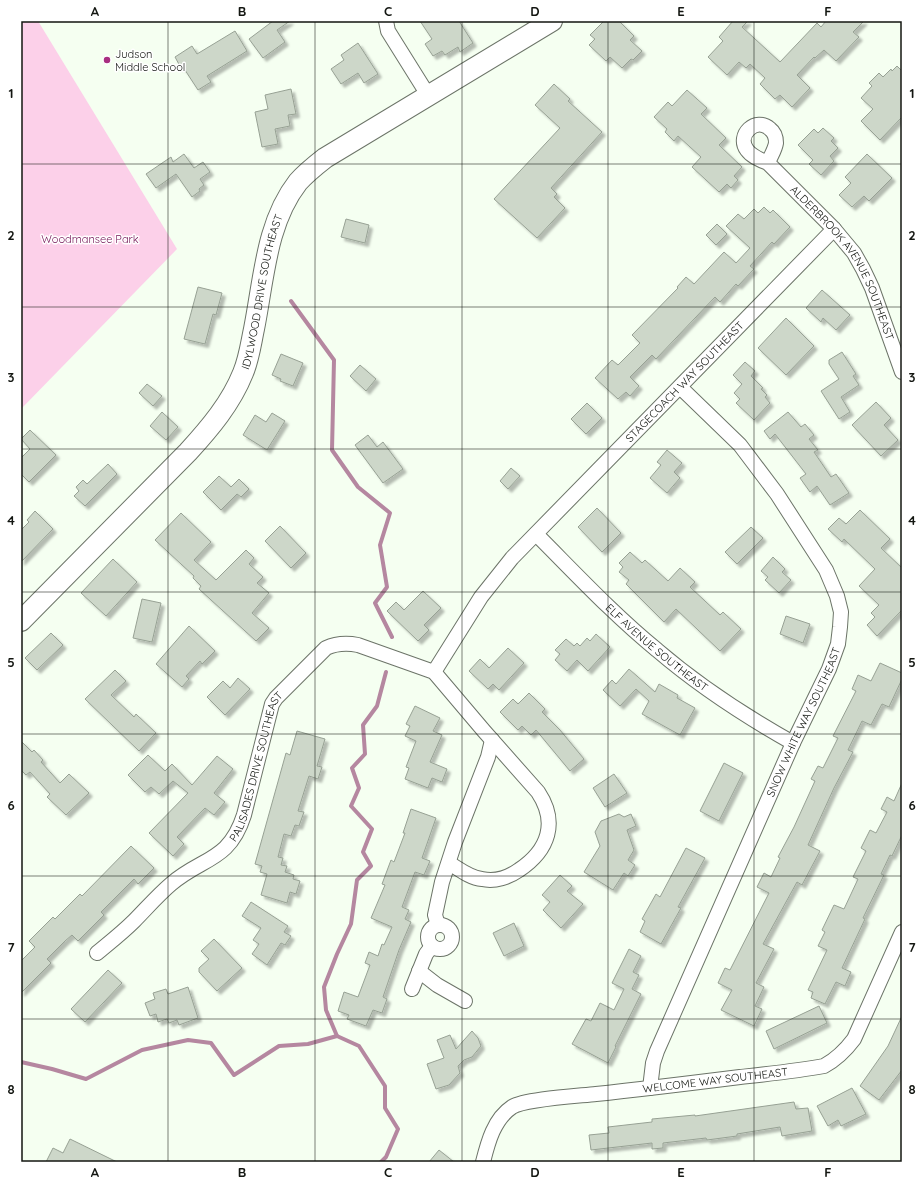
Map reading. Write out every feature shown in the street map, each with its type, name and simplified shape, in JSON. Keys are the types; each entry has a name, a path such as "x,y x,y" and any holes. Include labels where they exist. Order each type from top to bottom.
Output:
{"street":[{"path":"386,21 388,30 428,96"},
{"name":"IDYLWOOD DRIVE SOUTHEAST","path":"21,621 188,452 213,423 226,405 237,386 248,356 266,262 276,220 284,203 299,181 325,158 552,21"},
{"name":"ALDERBROOK AVENUE SOUTHEAST","path":"768,163 834,229 854,253 864,269 872,288 902,372"},
{"name":"STAGECOACH WAY SOUTHEAST","path":"434,672 490,583 512,558 834,229"},
{"name":"SNOW WHITE WAY SOUTHEAST","path":"650,1088 657,1051 793,743 829,669 838,644 840,612 837,596 826,570 777,494 740,445 680,387"},
{"name":"ELF AVENUE SOUTHEAST","path":"536,534 634,631 657,651 754,722 793,743"},
{"name":"PALISADES DRIVE SOUTHEAST","path":"97,953 133,922 172,883 181,876 214,857 225,849 233,839 240,828 244,815 272,704 276,698 326,648 334,644 358,645 434,672"},
{"path":"434,672 538,792 544,802 549,822 546,839 542,849 527,865 514,874 504,878 491,880 481,879 473,877 449,863"},
{"path":"438,925 435,914 442,882 455,842 488,757 492,740"},
{"path":"442,924 449,928 452,932 452,940 448,947 440,949 432,946 428,939 429,932 434,926 438,925 442,924"},
{"name":"WELCOME WAY SOUTHEAST","path":"483,1162 487,1145 495,1127 503,1116 513,1107 522,1104 549,1099 824,1066 835,1060 846,1051 854,1040 902,932"},
{"path":"412,989 426,954 432,946"},
{"path":"419,971 437,985 465,1001"}],"green space":[{"name":"Woodmansee Park","path":"21,21 38,21 177,249 21,409"}],"building":[{"path":"273,21 290,21 277,30 285,42 263,58 249,39"},
{"path":"420,21 459,21 473,43 460,52 458,47 445,55 442,51 433,56 425,44 432,39"},
{"path":"604,21 619,21 634,36 630,40 642,51 622,68 610,57 606,61 589,45 595,39 590,35"},
{"path":"733,21 748,21 742,27 780,62 817,23 821,27 826,21 864,21 853,32 859,37 836,61 824,50 815,58 814,57 797,75 810,88 792,107 780,95 775,99 760,84 765,78 750,64 746,68 739,62 727,75 708,57 723,41 719,37"},
{"path":"235,31 247,51 207,76 211,82 198,90 183,67 181,68 175,57 192,46 197,54"},
{"path":"358,43 378,74 364,83 358,73 341,84 331,69 344,60 341,55"},
{"path":"897,66 902,71 902,117 880,140 861,121 873,109 861,98 872,86 869,83 879,73 883,77 891,69 892,71"},
{"path":"554,84 570,99 568,101 602,132 551,188 557,194 554,197 565,208 537,238 494,199 560,128 535,105"},
{"path":"291,89 296,114 288,115 290,126 275,129 278,144 262,147 255,112 268,109 265,95"},
{"path":"687,90 707,108 701,114 726,138 719,145 742,167 734,176 738,180 731,188 727,184 719,192 692,167 701,157 678,136 674,141 665,132 667,129 654,117 668,102 672,106"},
{"path":"823,128 834,138 831,141 838,148 830,156 834,161 821,175 809,164 813,160 798,145 814,129 818,133"},
{"path":"184,154 194,168 203,162 210,172 200,179 204,185 199,189 200,191 192,197 176,174 156,188 146,174 171,157 173,162"},
{"path":"867,154 892,178 869,201 864,196 852,207 839,195 851,183 845,177"},
{"path":"764,207 770,213 773,210 790,227 774,244 772,242 750,266 754,269 738,286 736,284 720,302 715,297 656,359 652,355 630,377 639,386 630,396 626,392 618,399 595,378 612,360 618,365 640,343 632,335 678,288 677,287 686,277 694,284 724,252 736,263 750,248 726,226 738,214 744,219 754,209 758,213"},
{"path":"346,219 369,225 365,243 341,237"},
{"path":"717,224 727,234 716,245 706,235"},
{"path":"198,287 222,293 216,315 213,314 205,344 184,339"},
{"path":"822,290 850,315 836,330 823,318 821,322 806,308"},
{"path":"786,318 814,346 786,375 758,348"},
{"path":"842,352 856,374 853,376 859,385 841,397 850,412 839,419 821,391 839,379 829,364 829,360"},
{"path":"281,354 303,363 293,386 280,381 281,379 272,375"},
{"path":"745,362 755,371 751,376 763,388 761,389 767,395 765,397 770,403 754,420 736,403 740,399 734,393 742,384 733,375"},
{"path":"360,365 376,379 366,391 350,376"},
{"path":"147,384 162,396 153,406 139,393"},
{"path":"876,402 891,418 884,425 898,440 881,456 852,425"},
{"path":"587,403 602,418 586,434 571,419"},
{"path":"162,412 178,427 166,440 150,426"},
{"path":"788,412 801,427 805,424 814,435 809,439 818,450 814,452 831,477 836,474 849,493 830,505 817,486 810,492 800,478 806,474 775,434 770,439 764,431"},
{"path":"272,413 285,421 267,450 243,435 255,415 266,422"},
{"path":"30,430 56,455 29,482 21,474 21,458 30,449 21,439"},
{"path":"368,435 377,447 383,442 403,469 383,483 355,445"},
{"path":"667,450 682,463 674,472 680,478 667,493 650,478 661,465 657,462"},
{"path":"108,464 117,474 85,506 74,496 79,491 76,487 83,480 87,484"},
{"path":"511,468 520,476 508,489 500,481"},
{"path":"219,476 231,487 239,479 249,489 241,497 237,494 221,510 203,492"},
{"path":"597,508 621,533 602,552 578,527"},
{"path":"860,510 890,539 881,548 902,568 902,610 877,636 867,625 875,617 871,613 879,605 859,586 875,569 844,539 842,542 828,529 839,518 846,524"},
{"path":"35,511 53,529 21,562 21,530 29,522 27,520"},
{"path":"181,513 211,542 194,560 216,580 246,550 254,558 249,564 263,577 257,583 269,593 252,613 269,628 256,641 199,589 201,586 193,578 194,576 155,540"},
{"path":"280,526 306,553 291,568 265,541"},
{"path":"751,527 763,538 737,564 725,552"},
{"path":"630,552 642,563 645,560 668,581 680,568 695,582 690,587 720,615 723,612 741,629 720,651 676,609 664,622 626,584 629,580 619,572 623,567 619,563"},
{"path":"773,557 785,569 782,572 791,580 779,593 765,580 768,577 761,571"},
{"path":"113,559 137,582 106,616 81,593"},
{"path":"423,591 441,608 424,625 429,630 418,641 387,611 396,602 404,610"},
{"path":"142,599 161,603 152,642 133,638"},
{"path":"786,616 810,624 803,643 780,634"},
{"path":"189,626 215,651 202,664 200,661 186,676 189,679 182,687 156,664"},
{"path":"51,633 63,645 37,670 25,658"},
{"path":"596,634 610,647 588,671 577,660 567,671 555,660 560,654 555,650 566,639 574,646 577,643 580,646 587,638 590,641"},
{"path":"508,648 524,663 499,690 493,684 488,689 469,671 480,659 489,668"},
{"path":"880,663 902,673 902,679 889,707 882,704 871,725 862,721 848,750 853,752 834,788 808,845 820,851 802,885 797,882 763,944 774,949 756,983 764,987 755,1006 762,1009 754,1026 721,1010 732,990 718,983 725,968 730,970 769,893 757,887 764,873 771,877 780,858 778,857 794,827 815,781 811,779 818,766 823,768 838,738 833,736 856,691 852,689 858,675 871,681"},
{"path":"629,669 655,692 659,684 678,695 677,698 695,708 680,735 642,714 649,701 636,689 620,706 603,690 612,680 616,684"},
{"path":"115,670 126,681 111,695 134,717 136,714 156,733 139,751 85,699"},
{"path":"238,678 250,689 225,715 207,697 223,681 230,688"},
{"path":"529,693 545,709 542,712 560,730 584,759 570,771 536,730 531,735 522,726 518,730 500,712 513,699 518,704"},
{"path":"415,706 440,718 433,731 442,735 430,762 447,769 442,782 432,778 428,788 405,779 409,768 406,767 416,741 405,736 410,726 406,724"},
{"path":"297,731 325,739 317,766 322,767 318,779 309,776 298,811 304,812 299,826 295,825 291,836 284,834 278,857 283,858 281,865 287,866 285,872 294,875 293,879 300,881 296,894 290,892 287,903 261,895 267,874 260,872 262,866 255,864 286,753 290,755"},
{"path":"21,741 32,752 34,750 43,760 41,762 60,783 69,774 89,793 66,815 47,797 50,794 30,772 26,775 21,770"},
{"path":"148,755 165,771 172,764 192,785 217,756 233,769 214,793 225,802 214,815 205,808 177,837 184,844 173,856 149,833 188,793 173,781 159,794 151,787 145,792 128,775"},
{"path":"724,763 743,773 719,821 700,811"},
{"path":"614,774 627,793 605,807 593,788"},
{"path":"902,783 902,835 881,874 884,875 863,918 865,919 842,968 851,972 845,986 836,982 825,1004 811,998 813,992 808,990 827,950 818,946 825,932 822,930 834,905 844,909 858,879 853,877 866,851 861,848 870,830 876,833 887,812 881,809 887,797 894,801"},
{"path":"411,809 436,818 422,858 430,861 424,875 415,872 402,907 409,910 405,919 411,922 399,950 383,997 387,999 382,1013 373,1010 366,1026 347,1019 349,1015 338,1011 344,992 358,997 370,965 365,963 369,952 378,956 382,944 384,945 392,927 371,918 385,885 382,884 391,860 394,862 405,833 403,833"},
{"path":"619,814 624,817 631,814 636,826 627,830 634,850 628,860 635,865 628,876 624,873 613,890 584,872 600,846 595,832 601,821"},
{"path":"131,846 154,868 138,884 134,879 101,912 104,915 78,941 72,935 65,941 47,959 51,963 21,993 21,961 35,947 29,941 53,917 55,919 80,894 82,896"},
{"path":"686,848 705,858 678,907 681,908 661,944 640,932 645,921 642,919 656,894 660,897"},
{"path":"560,875 572,886 567,891 583,904 561,928 543,910 550,902 542,895"},
{"path":"251,902 288,926 284,932 291,936 285,945 281,943 267,965 252,954 259,944 253,940 261,928 242,916"},
{"path":"514,923 524,946 504,956 493,933"},
{"path":"214,939 242,968 217,991 199,972 199,968 209,959 201,951"},
{"path":"629,949 641,956 633,972 639,975 632,989 641,994 608,1063 572,1044 586,1019 591,1021 600,1003 614,1010 624,989 612,983"},
{"path":"108,970 122,983 85,1022 71,1009"},
{"path":"188,987 198,1018 179,1025 177,1020 169,1023 167,1019 158,1022 156,1014 150,1016 145,1003 155,999 153,993 166,989 168,994"},
{"path":"819,1006 827,1023 774,1049 766,1031"},
{"path":"902,1016 902,1070 879,1100 860,1086 888,1046"},
{"path":"472,1031 478,1038 481,1046 472,1057 464,1060 458,1066 460,1073 449,1085 436,1089 427,1064 444,1058 437,1040 450,1035 456,1049"},
{"path":"852,1088 866,1114 841,1126 838,1120 828,1126 817,1106"},
{"path":"794,1102 796,1109 808,1108 812,1131 782,1136 780,1127 737,1134 737,1136 663,1143 663,1148 652,1149 652,1143 591,1150 589,1135 609,1133 608,1127 652,1122 652,1119 695,1116"},
{"path":"70,1139 117,1162 46,1162 53,1148 63,1153"},
{"path":"439,1150 454,1162 429,1162"}],"waterway":[{"path":"291,301 334,360 332,450 358,487 390,513 380,545 387,587 375,603 392,637"},
{"path":"337,1036 326,1010 324,987 351,924 357,880 371,866 363,852 372,829 351,806 359,788 352,768 365,754 363,725 377,706 386,672"},
{"path":"21,1062 86,1079 142,1050 188,1040 211,1043 234,1075 279,1046 308,1044 337,1036 359,1046 385,1086 385,1108 398,1129 386,1157 381,1162"}],"place":[{"name":"Judson Middle School","path":"107,60"}]}
